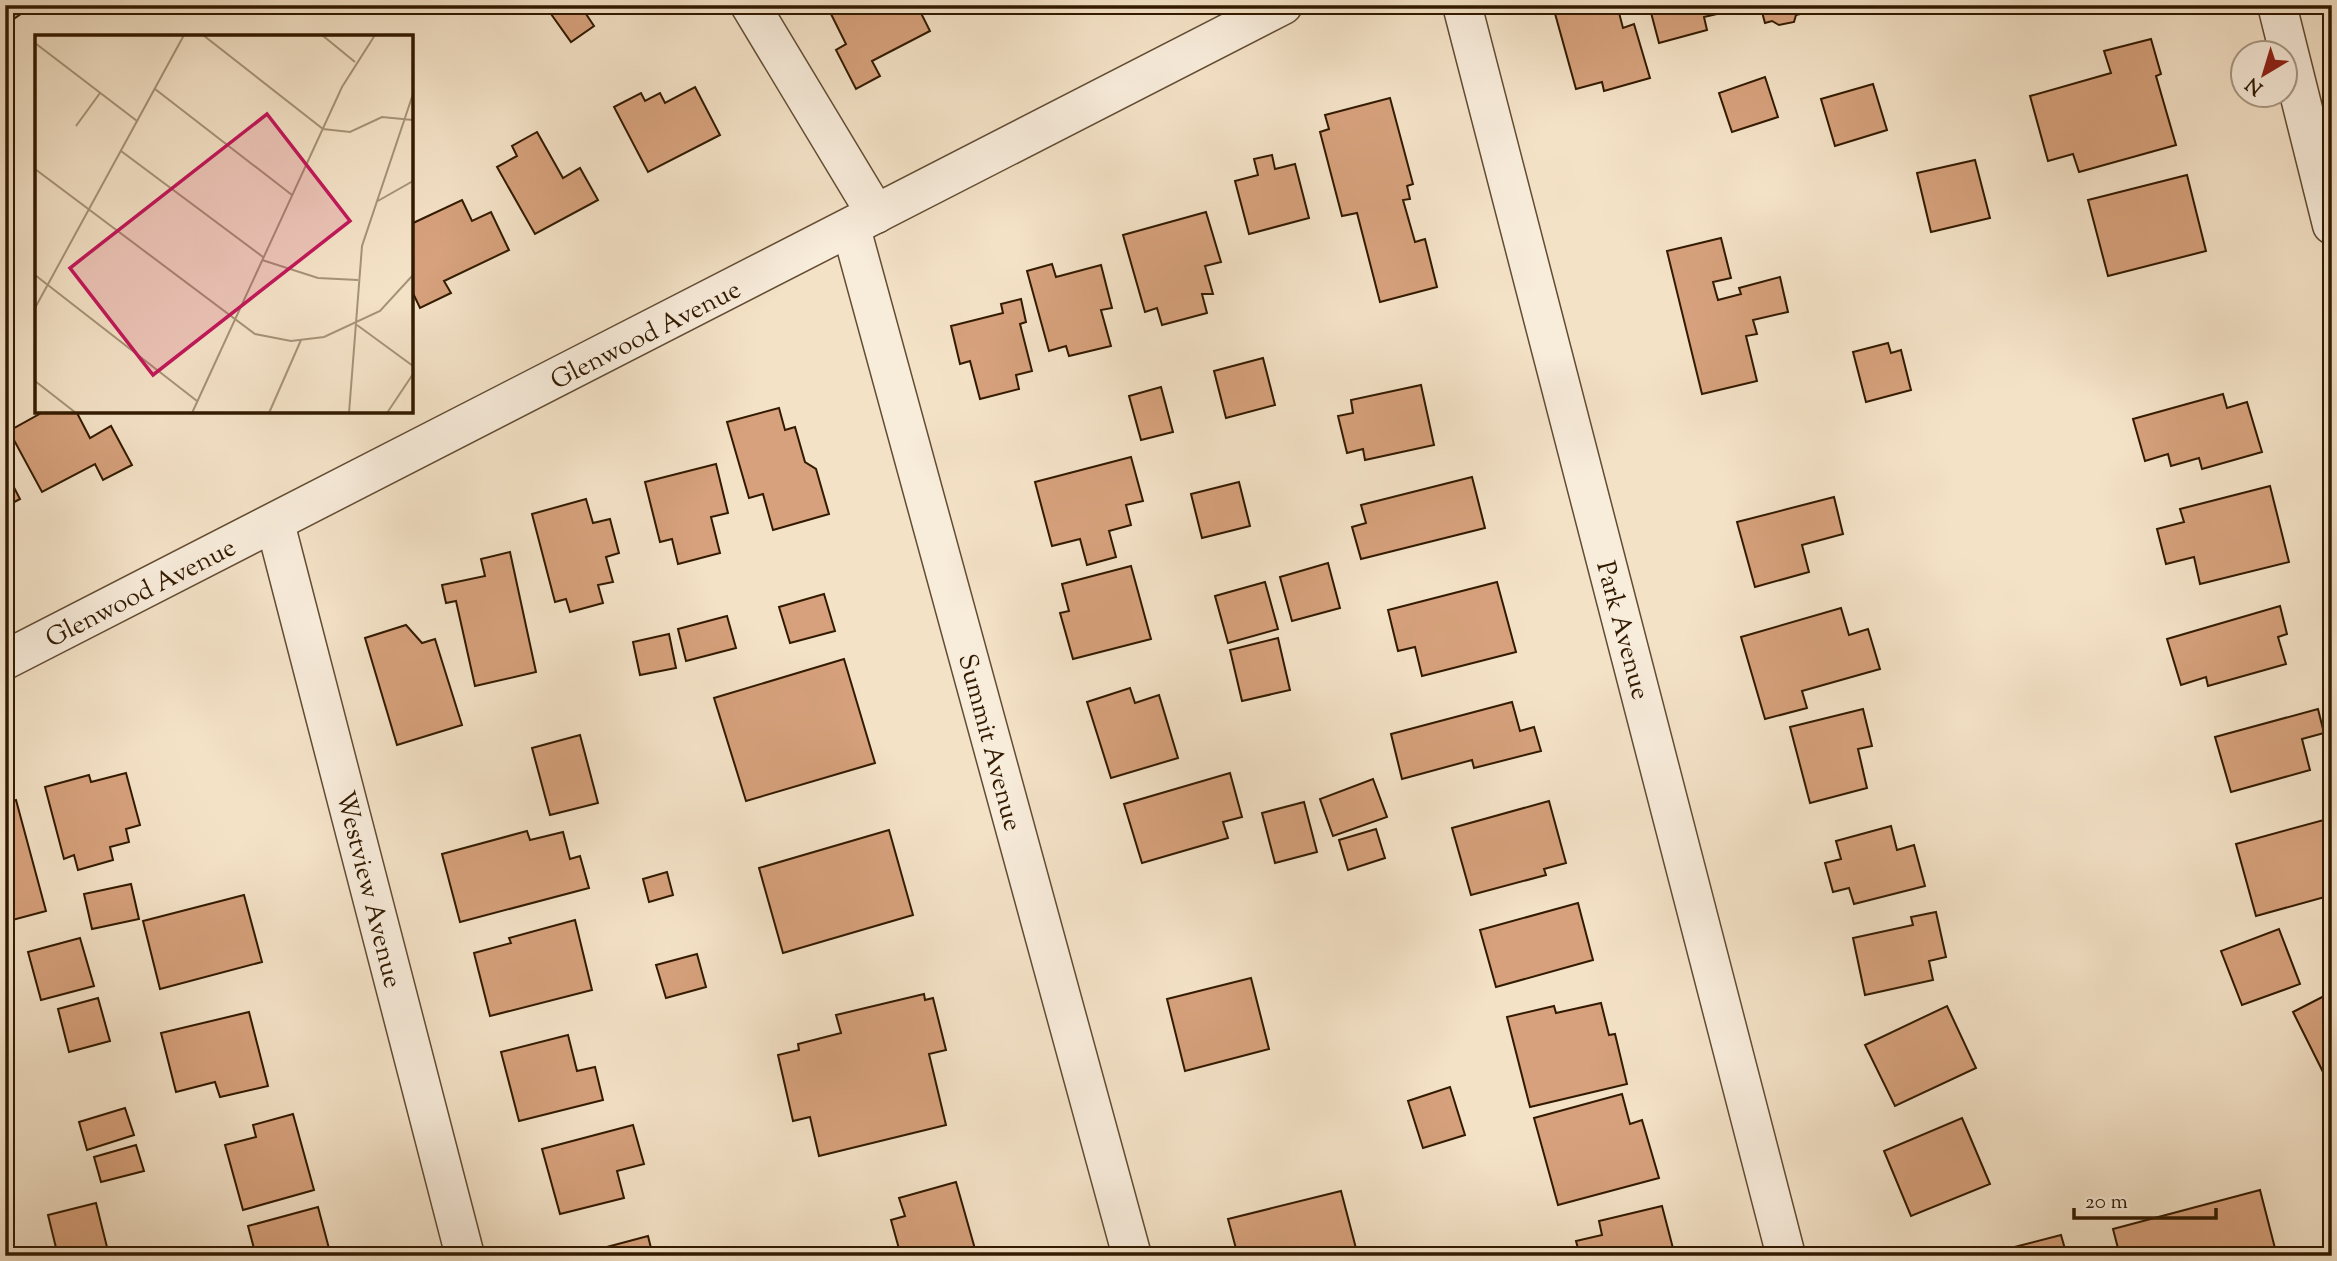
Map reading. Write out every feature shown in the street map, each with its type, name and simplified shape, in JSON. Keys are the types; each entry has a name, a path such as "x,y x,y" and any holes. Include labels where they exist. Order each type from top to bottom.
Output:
{"street":[{"name":"Summit Avenue","path":"750,5 864,221 1132,1256"},
{"name":"Glenwood Avenue","path":"5,660 1283,5"},
{"name":"Park Avenue","path":"1462,5 1786,1256"},
{"path":"2277,5 2332,225"},
{"name":"Westview Avenue","path":"275,523 465,1256"}],"building":[{"path":"5,5 25,5 28,9 5,25"},
{"path":"563,5 580,5 594,26 571,42 551,14"},
{"path":"832,5 917,5 930,31 872,61 880,76 856,89 836,50 846,44 831,14 835,11"},
{"path":"1561,5 1617,5 1623,28 1634,24 1650,78 1604,91 1602,82 1576,89 1554,10 1562,10"},
{"path":"1649,5 1715,5 1717,14 1704,17 1707,30 1659,43"},
{"path":"1760,5 1832,6 1796,15 1794,22 1779,25 1772,21 1765,23"},
{"path":"2151,39 2161,74 2156,76 2176,145 2079,172 2073,154 2048,161 2030,96 2111,73 2104,51"},
{"path":"1765,77 1778,117 1732,132 1719,93"},
{"path":"1873,84 1887,130 1835,146 1821,99"},
{"path":"695,87 720,135 648,172 614,107 641,93 645,101 660,93 665,103"},
{"path":"1390,98 1413,184 1407,186 1410,199 1403,200 1415,242 1425,239 1437,287 1380,302 1357,213 1342,216 1320,132 1329,129 1325,115"},
{"path":"537,132 563,178 580,168 598,200 535,234 497,167 517,156 512,146"},
{"path":"1272,155 1275,169 1295,164 1309,218 1249,234 1235,181 1258,175 1254,159"},
{"path":"1975,160 1990,218 1931,232 1917,173"},
{"path":"2187,175 2206,251 2108,276 2088,200"},
{"path":"462,200 472,221 491,212 509,250 444,281 451,293 420,308 413,293 413,223"},
{"path":"1206,212 1221,262 1205,266 1213,294 1202,294 1207,313 1162,325 1157,308 1145,312 1123,235"},
{"path":"1721,238 1731,278 1713,282 1718,300 1741,294 1739,288 1780,277 1788,312 1753,320 1757,334 1746,336 1757,381 1702,394 1667,251"},
{"path":"1052,264 1056,277 1101,265 1112,308 1101,310 1111,346 1069,356 1066,346 1049,351 1027,271"},
{"path":"1021,299 1026,322 1020,324 1032,371 1016,375 1019,389 980,399 970,361 960,364 951,326 1003,313 1001,304"},
{"path":"1888,343 1891,353 1901,350 1911,390 1866,402 1853,352"},
{"path":"1263,358 1275,405 1226,418 1214,371"},
{"path":"1421,385 1434,445 1365,460 1363,449 1347,453 1338,416 1353,413 1351,400"},
{"path":"1161,387 1173,432 1141,440 1129,396"},
{"path":"2223,394 2227,408 2247,402 2262,452 2202,469 2199,458 2171,466 2168,454 2145,461 2133,419"},
{"path":"779,408 785,430 795,427 805,462 816,469 829,514 773,530 763,494 749,498 727,422"},
{"path":"41,413 77,413 90,438 111,426 132,465 103,480 95,464 42,492 9,431"},
{"path":"1131,457 1143,501 1126,505 1131,525 1109,531 1116,557 1087,565 1080,539 1052,546 1035,482"},
{"path":"716,464 728,513 711,517 720,553 678,564 672,539 660,542 645,482"},
{"path":"5,470 20,499 5,507"},
{"path":"1472,477 1485,528 1361,559 1352,527 1366,523 1361,505"},
{"path":"1239,482 1250,526 1202,538 1191,494"},
{"path":"2270,486 2289,562 2200,584 2194,557 2166,564 2157,529 2184,522 2180,509"},
{"path":"1834,497 1843,534 1802,545 1809,572 1755,587 1737,522"},
{"path":"586,499 593,523 610,519 619,553 606,557 613,582 598,585 603,603 570,612 566,599 555,602 532,514"},
{"path":"510,552 536,672 475,686 456,601 446,603 442,585 485,576 481,559"},
{"path":"1328,563 1340,608 1292,621 1280,577"},
{"path":"1131,566 1151,639 1073,659 1060,613 1069,611 1062,584"},
{"path":"1265,582 1278,629 1228,643 1215,596"},
{"path":"1497,582 1516,652 1422,676 1415,647 1398,651 1388,610"},
{"path":"824,594 835,631 790,643 779,607"},
{"path":"2280,606 2287,634 2278,637 2286,664 2208,686 2206,677 2181,685 2167,639"},
{"path":"1841,608 1849,635 1868,629 1880,669 1802,691 1807,708 1765,719 1741,637"},
{"path":"727,616 736,648 686,661 678,629"},
{"path":"406,625 422,643 435,639 462,725 397,745 365,638"},
{"path":"669,634 676,668 640,675 633,642"},
{"path":"1278,638 1290,690 1242,701 1230,650"},
{"path":"844,659 875,763 746,801 714,698"},
{"path":"1130,688 1135,703 1159,695 1178,758 1111,778 1087,702"},
{"path":"1512,702 1520,731 1534,727 1541,751 1474,768 1472,760 1402,779 1391,734"},
{"path":"1863,709 1872,746 1858,749 1867,788 1810,803 1790,727"},
{"path":"2318,709 2324,733 2302,739 2310,770 2231,792 2215,737"},
{"path":"580,735 598,803 550,815 532,748"},
{"path":"126,773 140,825 126,829 129,842 110,847 113,860 78,870 74,855 64,859 45,787 89,775 91,782"},
{"path":"1230,773 1242,817 1223,822 1228,838 1142,863 1124,804"},
{"path":"1373,779 1387,817 1333,836 1320,799"},
{"path":"16,800 46,911 5,922 5,803"},
{"path":"1549,801 1566,863 1544,869 1546,875 1471,895 1452,828"},
{"path":"1304,802 1317,852 1275,863 1262,813"},
{"path":"2331,818 2332,895 2256,916 2236,844"},
{"path":"1891,826 1897,850 1914,845 1925,886 1854,904 1849,888 1833,892 1825,863 1841,859 1836,841"},
{"path":"1376,829 1385,858 1348,870 1339,840"},
{"path":"889,830 913,915 783,953 759,868"},
{"path":"527,831 530,840 563,832 570,859 580,856 589,888 460,922 442,854"},
{"path":"667,872 673,895 649,902 643,879"},
{"path":"131,884 139,919 92,929 84,894"},
{"path":"244,895 262,962 160,989 143,921"},
{"path":"1578,903 1593,960 1496,987 1480,930"},
{"path":"1936,912 1946,957 1929,961 1933,980 1865,995 1853,938 1913,925 1911,917"},
{"path":"575,920 592,990 490,1016 474,953 511,943 509,938"},
{"path":"2279,929 2300,984 2242,1005 2221,951"},
{"path":"80,938 94,986 41,1000 28,952"},
{"path":"697,954 706,987 666,998 656,965"},
{"path":"1251,978 1269,1049 1185,1071 1167,999"},
{"path":"2332,992 2332,1090 2293,1012"},
{"path":"924,994 925,1000 933,998 946,1050 929,1054 946,1125 819,1156 810,1117 793,1121 778,1055 799,1050 798,1044 841,1033 836,1015"},
{"path":"98,998 110,1041 69,1052 58,1009"},
{"path":"1601,1003 1609,1035 1615,1034 1627,1084 1530,1107 1507,1017 1554,1006 1556,1013"},
{"path":"1947,1006 1976,1068 1895,1106 1865,1045"},
{"path":"249,1012 268,1086 220,1097 215,1082 176,1092 161,1033"},
{"path":"568,1035 577,1071 595,1067 603,1100 519,1121 501,1052"},
{"path":"1450,1087 1465,1135 1423,1148 1408,1101"},
{"path":"1622,1094 1630,1124 1642,1120 1659,1178 1558,1205 1534,1118"},
{"path":"125,1108 134,1135 87,1150 79,1122"},
{"path":"293,1114 314,1190 243,1210 225,1145 256,1137 253,1125"},
{"path":"1962,1118 1990,1184 1911,1216 1884,1151"},
{"path":"633,1125 644,1164 617,1171 624,1198 560,1214 542,1149"},
{"path":"136,1145 144,1171 101,1182 94,1157"},
{"path":"956,1182 977,1256 901,1256 891,1220 905,1216 899,1198"},
{"path":"2260,1190 2277,1256 2120,1256 2113,1229"},
{"path":"1341,1191 1358,1256 1238,1256 1228,1219"},
{"path":"96,1203 108,1251 91,1256 58,1256 48,1215"},
{"path":"1662,1206 1675,1256 1580,1256 1576,1241 1602,1235 1599,1221"},
{"path":"318,1207 331,1256 256,1256 248,1226"},
{"path":"2061,1235 2067,1256 1992,1256 1991,1253"},
{"path":"648,1236 653,1256 573,1256"}]}
